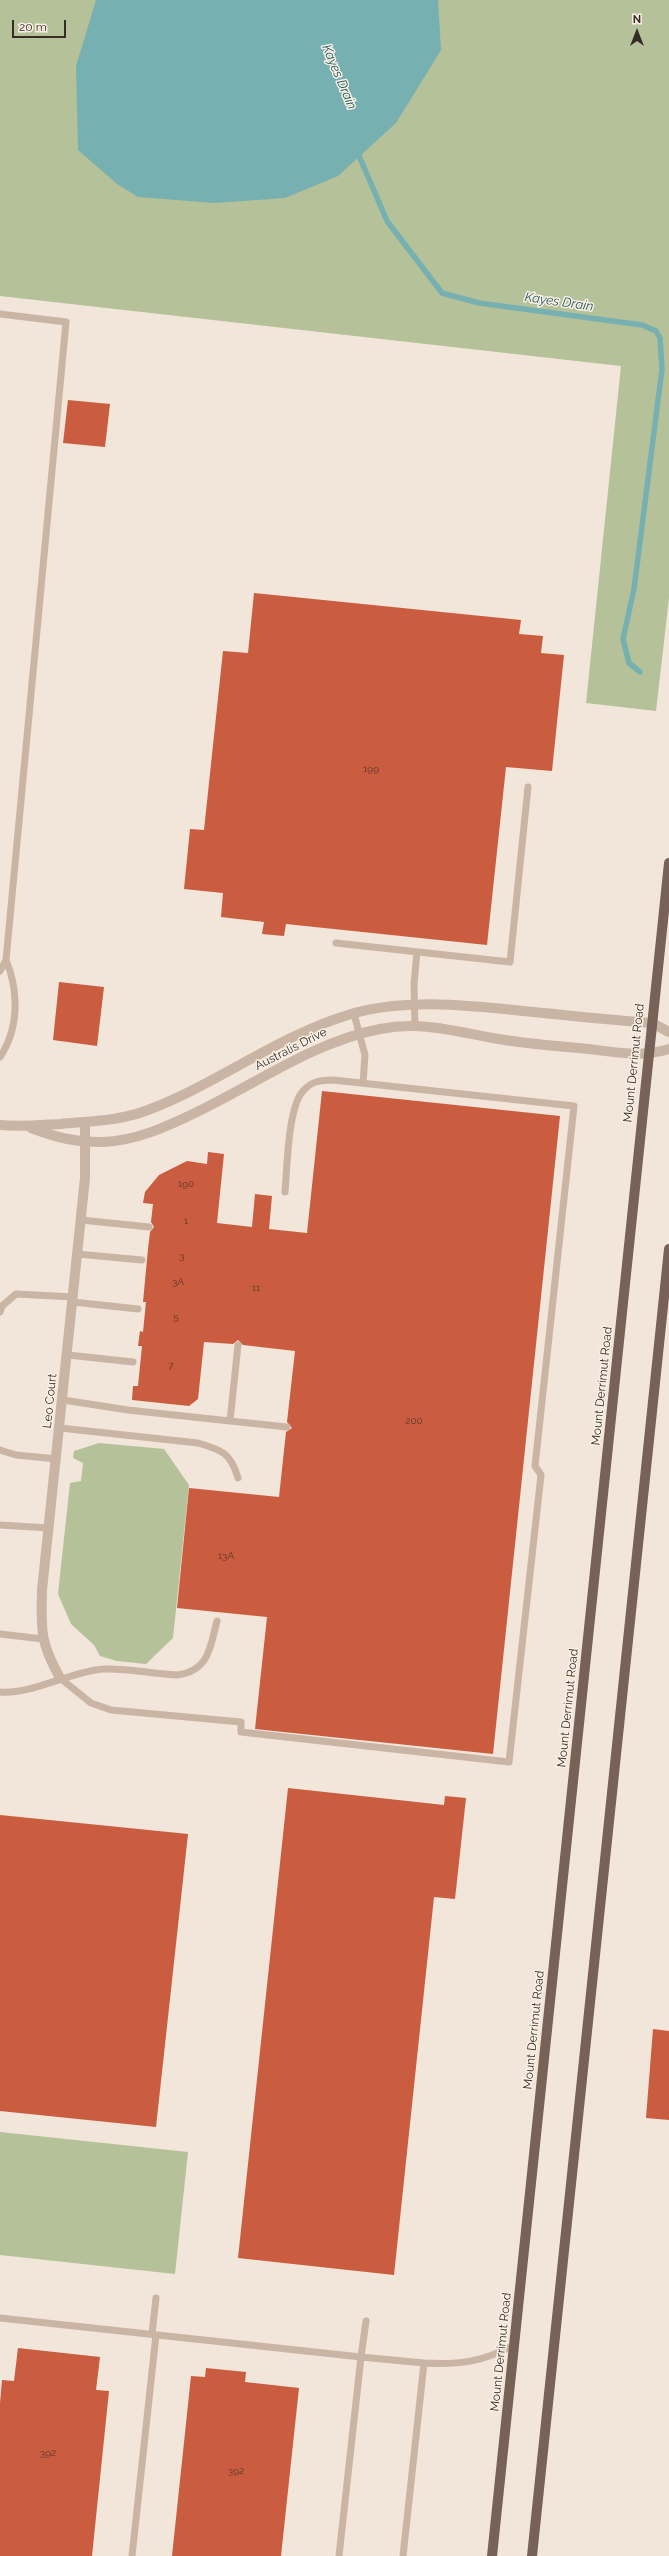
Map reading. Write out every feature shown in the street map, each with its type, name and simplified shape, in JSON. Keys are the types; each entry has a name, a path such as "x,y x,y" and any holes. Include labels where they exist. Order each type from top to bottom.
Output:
{"main road":[{"name":"Mount Derrimut Road","path":"492,2556 669,863"},
{"path":"532,2556 669,1249"}],"street":[{"name":"Australis Drive","path":"0,1125 29,1128 115,1120 148,1110 264,1051 314,1028 354,1014 381,1008 414,1005 492,1008 652,1023"},
{"path":"652,1023 669,1032"},
{"name":"Australis Drive","path":"29,1128 62,1139 85,1142 123,1140 160,1130 216,1103 317,1049 360,1034 397,1026 454,1028 509,1040 649,1054 669,1049"},
{"name":"Leo Court","path":"60,1678 46,1653 43,1639 42,1590 68,1355 85,1178 85,1122"}],"lane":[{"path":"0,314 66,322 6,960 0,971"},
{"path":"336,943 510,962 528,787"},
{"path":"415,1026 414,1005 417,952"},
{"path":"0,1057 9,1044 14,1022 14,984 6,960"},
{"path":"354,1014 365,1055 364,1083"},
{"path":"60,1678 91,1703 111,1710 241,1722 241,1732 509,1762 541,1475 535,1466 574,1106 325,1080 310,1085 303,1090 294,1108 285,1192"},
{"path":"81,1220 149,1227"},
{"path":"77,1254 142,1260"},
{"path":"0,1312 2,1306 16,1294 73,1299 138,1309"},
{"path":"230,1421 238,1345"},
{"path":"68,1355 133,1362"},
{"path":"63,1400 128,1410 287,1427"},
{"path":"60,1428 198,1443 219,1449 230,1457 238,1478"},
{"path":"0,1450 16,1455 56,1459"},
{"path":"0,1525 49,1528"},
{"path":"0,1692 19,1691 60,1678 104,1670 177,1675 189,1674 199,1667 207,1657 216,1621"},
{"path":"0,1634 43,1639"},
{"path":"132,2556 154,2335 156,2298"},
{"path":"0,2318 424,2363 457,2365 490,2357 514,2345"},
{"path":"339,2556 366,2321"},
{"path":"403,2556 424,2363"}],"green space":[{"path":"0,0 669,0 669,598 656,711 586,703 621,366 0,296"},
{"path":"99,1443 164,1449 189,1485 173,1638 146,1664 117,1661 100,1656 94,1645 71,1624 58,1594 70,1483 81,1481 83,1463 73,1458 74,1451"},
{"path":"0,2132 188,2152 175,2274 0,2255"}],"water":[{"path":"96,0 438,0 441,50 396,123 338,176 285,198 214,203 138,197 117,184 78,150 76,66"}],"building":[{"path":"68,400 110,404 105,447 63,443"},
{"path":"254,593 521,620 519,634 543,636 541,653 564,655 552,771 506,767 487,945 286,924 284,936 262,934 264,922 221,917 223,893 184,889 190,829 204,830 223,651 248,653"},
{"path":"59,982 104,987 97,1046 53,1040"},
{"path":"322,1091 560,1116 493,1754 255,1729 267,1617 177,1608 189,1488 279,1497 286,1432 292,1428 287,1422 295,1351 243,1345 238,1340 233,1344 204,1342 198,1399 189,1406 132,1400 133,1386 138,1386 142,1346 138,1346 140,1331 143,1332 146,1302 143,1302 150,1232 154,1227 151,1222 153,1204 143,1203 145,1192 159,1175 187,1161 207,1164 208,1152 224,1154 217,1223 252,1227 255,1194 272,1196 269,1229 307,1233"},
{"path":"288,1788 444,1805 445,1796 466,1798 455,1899 434,1897 394,2275 238,2258"},
{"path":"0,1815 188,1834 156,2127 0,2111"},
{"path":"653,2029 669,2031 669,2120 646,2118"},
{"path":"18,2348 100,2357 96,2390 109,2391 92,2556 0,2556 0,2403 2,2380 14,2381"},
{"path":"206,2368 246,2372 245,2382 299,2388 281,2556 172,2556 191,2376 205,2377"}],"waterway":[{"name":"Kayes Drain","path":"357,151 387,221 442,293 479,303 642,325 656,331 660,338 662,369 634,589 623,639 629,663 640,672"}]}
